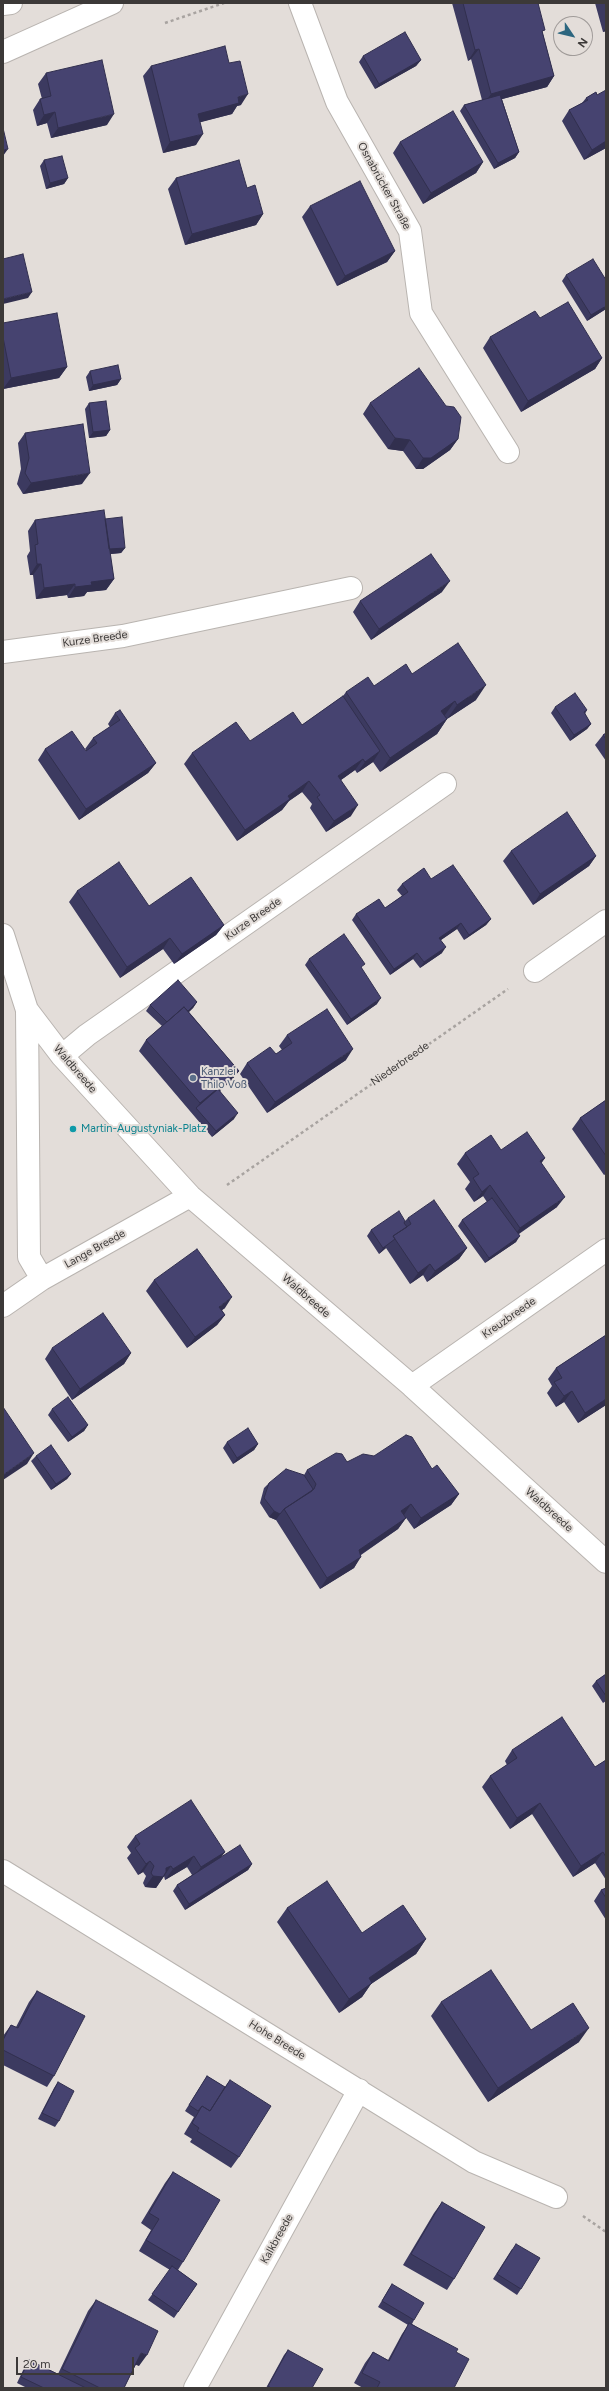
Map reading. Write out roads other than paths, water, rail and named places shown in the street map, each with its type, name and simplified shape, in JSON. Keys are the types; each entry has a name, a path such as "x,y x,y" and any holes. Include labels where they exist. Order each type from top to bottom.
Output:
{"street":[{"path":"3,4 11,3"},
{"path":"3,52 112,3"},
{"name":"Osnabrücker Straße","path":"300,3 337,102 410,232 421,313 508,452"},
{"name":"Kurze Breede","path":"3,652 123,636 351,588"},
{"name":"Kurze Breede","path":"62,1056 87,1035 445,784"},
{"path":"535,971 606,922"},
{"name":"Waldbreede","path":"3,935 27,1010 29,1257 42,1279"},
{"name":"Waldbreede","path":"27,1010 62,1056 190,1196 412,1386 606,1562"},
{"name":"Lange Breede","path":"3,1306 42,1279 190,1196"},
{"name":"Kreuzbreede","path":"412,1386 606,1250"},
{"name":"Hohe Breede","path":"3,1871 474,2162 556,2197"},
{"name":"Kalkbreede","path":"195,2388 359,2090"}],"place":[{"name":"Kanzlei Thilo Voß","path":"193,1078"},
{"name":"Martin-Augustyniak-Platz","path":"73,1129"}]}
